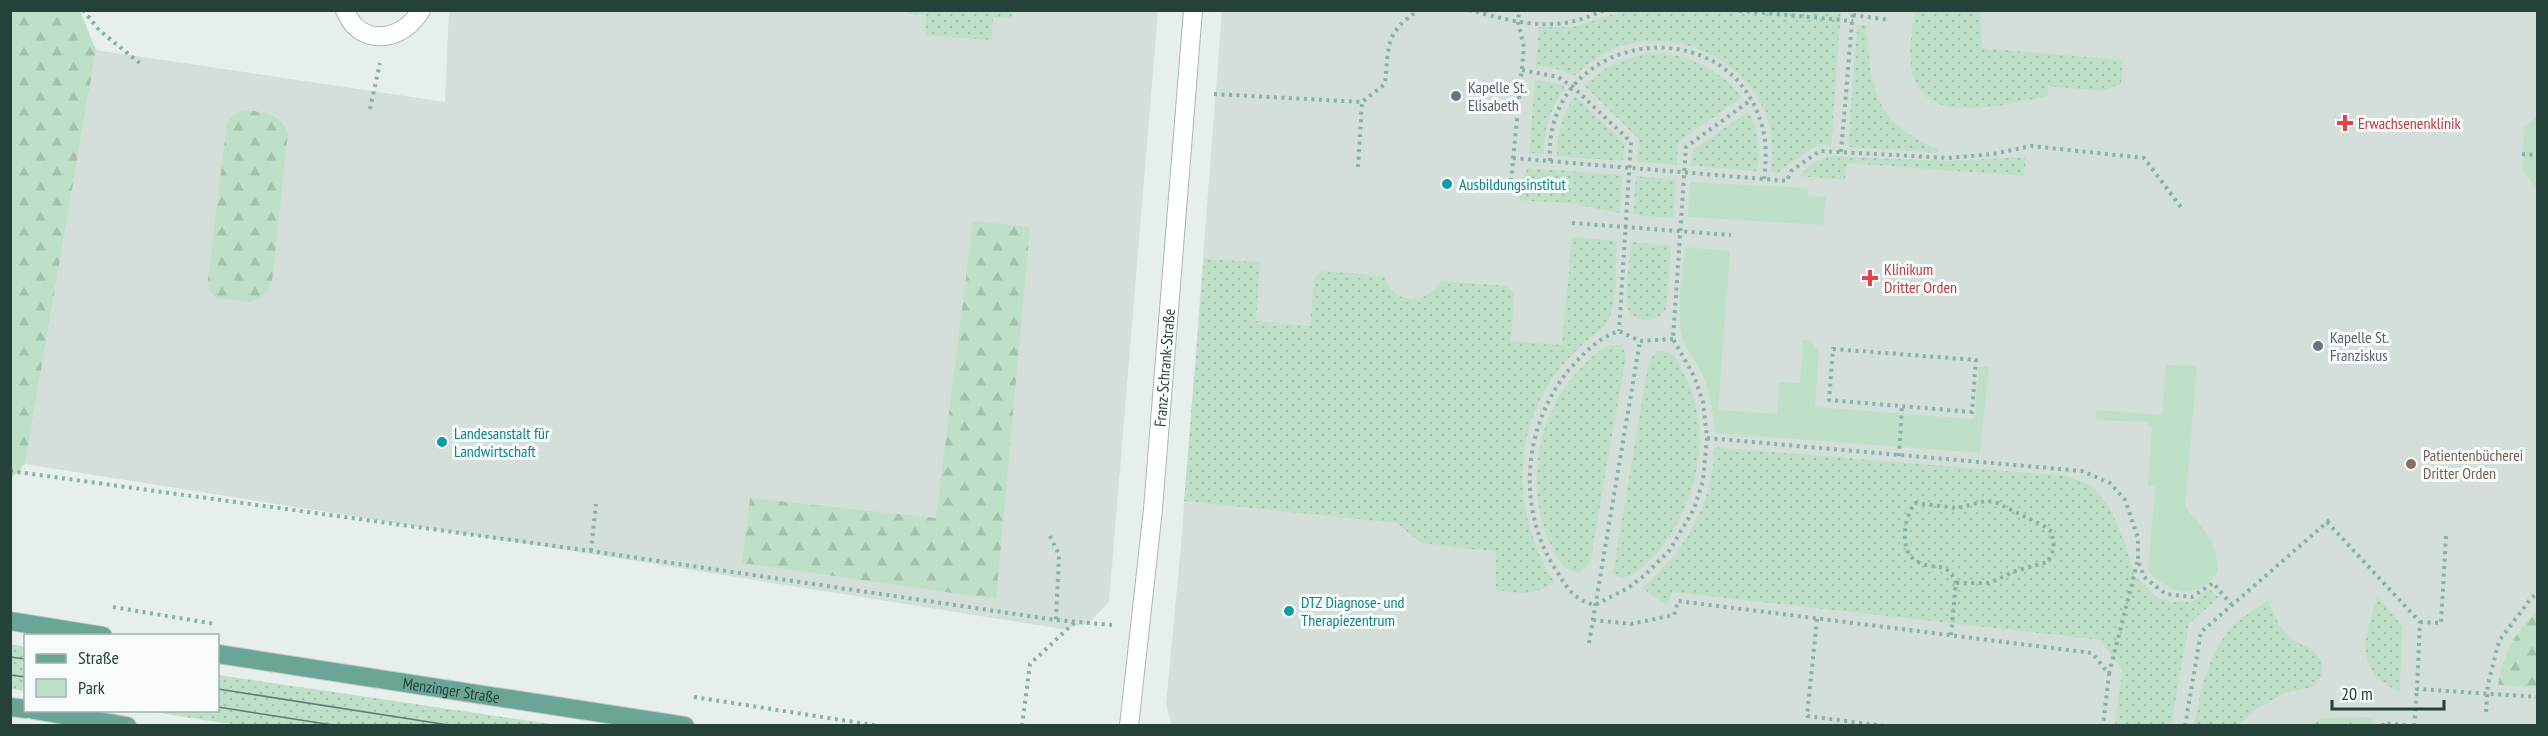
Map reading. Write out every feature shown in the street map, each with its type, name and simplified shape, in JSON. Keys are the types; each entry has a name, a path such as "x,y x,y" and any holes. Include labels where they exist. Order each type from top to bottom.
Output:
{"main road":[{"path":"10,621 91,634"},
{"name":"Menzinger Straße","path":"219,654 685,726"},
{"path":"40,712 128,726"}],"street":[{"path":"345,10 357,27 370,35 386,37 401,32 414,23 421,10"},
{"name":"Franz-Schrank-Straße","path":"1129,726 1154,497 1193,10"}],"path":[{"path":"83,10 99,30 142,65"},
{"path":"1187,93 1362,102 1385,84 1390,37 1405,20 1419,10"},
{"path":"1469,10 1518,21 1569,23 1605,10"},
{"path":"1511,181 1524,47 1518,21 1519,10"},
{"path":"1732,10 1889,20"},
{"path":"1841,152 1853,16"},
{"path":"370,109 386,37"},
{"path":"1550,161 1552,129 1558,112 1573,87 1606,58 1646,47 1666,47 1701,55 1719,65 1735,79 1751,100 1757,111 1764,138 1764,180"},
{"path":"1522,70 1558,77 1573,87 1631,142 1619,331"},
{"path":"1673,339 1640,341 1619,331 1606,335 1587,350 1557,386 1546,405 1537,429 1530,462 1529,488 1532,511 1543,546 1563,582 1579,601 1595,605 1628,588 1645,575 1681,535 1694,509 1703,481 1707,438 1703,402 1694,376 1673,339 1686,147 1751,100"},
{"path":"1358,167 1362,102"},
{"path":"1513,158 1786,182 1791,171 1820,151 1948,158 1993,154 2031,146 2144,158 2183,210"},
{"path":"2523,154 2538,155"},
{"path":"1572,223 1731,235"},
{"path":"1589,643 1640,341"},
{"path":"1833,349 1976,360 1972,412 1902,406 1829,400 1833,349"},
{"path":"1899,456 1902,406"},
{"path":"1707,438 2082,471 2110,483 2125,500 2138,538 2138,560 2109,674 2103,726"},
{"path":"10,471 1056,620 1140,627"},
{"path":"1951,635 1956,584 1949,571 1918,562 1912,556 1906,540 1906,518 1915,503 1957,508 1986,501 1995,502 2052,532 2054,548 2048,562 2018,570 1989,584 1956,584"},
{"path":"591,552 596,504"},
{"path":"2185,726 2201,632 2332,518"},
{"path":"2327,522 2420,622 2441,623 2446,536"},
{"path":"1050,536 1059,555 1056,620"},
{"path":"2138,560 2144,577 2166,594 2192,597 2213,583 2231,604"},
{"path":"2486,712 2487,693 2499,640 2538,592"},
{"path":"1593,621 1631,624 1674,615 1678,601 2092,653 2109,674"},
{"path":"1817,619 1807,716 1885,726"},
{"path":"1022,726 1030,664 1076,622"},
{"path":"2383,726 2383,723 2412,726 2417,689 2420,622"},
{"path":"2417,689 2538,697"}],"shaded area":[{"path":"449,11 1158,11 1109,602 1088,624 1062,629 25,464 96,50 445,102"},
{"name":"Klinikum Dritter Orden","path":"1222,11 2537,11 2537,725 1172,726 1166,705 1181,545"}],"green space":[{"path":"11,10 80,11 96,50 25,464 11,479"},
{"path":"909,10 1012,11 1011,18 993,17 991,40 925,35 926,15 909,14"},
{"path":"1915,10 1980,11 1982,48 2123,60 2121,84 2104,91 2048,86 2047,96 2010,104 1967,108 1947,106 1930,99 1917,86 1910,59"},
{"path":"1623,11 1841,11 1831,146 1818,144 1777,173 1770,172 1772,143 1766,115 1753,91 1735,71 1712,55 1686,45 1658,41 1621,46 1600,56 1574,76 1554,68 1536,66 1539,27 1574,27"},
{"path":"1857,25 1866,25 1874,86 1888,115 1916,139 1938,149 1938,153 1848,147"},
{"path":"1646,53 1674,55 1700,63 1722,77 1742,97 1678,142 1677,165 1637,162 1639,139 1584,85 1610,65"},
{"path":"1535,80 1563,85 1565,88 1549,119 1544,154 1529,153"},
{"path":"1575,96 1625,144 1623,161 1557,156 1561,124"},
{"path":"244,110 276,117 288,133 272,281 263,297 250,302 216,298 209,291 208,279 227,123 233,115"},
{"path":"1749,111 1758,140 1757,171 1691,166 1693,150"},
{"path":"2537,116 2537,188 2522,170 2524,128"},
{"path":"1831,156 1947,161 2026,157 2024,176 1847,163 1845,180 1800,176 1813,163"},
{"path":"1528,168 1622,175 1620,213 1574,204 1520,200 1521,181"},
{"path":"1636,176 1676,180 1673,218 1633,215"},
{"path":"1690,182 1808,188 1808,196 1826,197 1823,225 1688,217"},
{"path":"973,221 1030,227 996,599 742,563 750,498 936,518"},
{"path":"1572,237 1617,241 1615,292 1612,311 1607,323 1569,358 1544,391 1532,418 1525,445 1524,502 1530,530 1540,557 1554,582 1547,587 1526,593 1496,590 1496,552 1421,543 1397,523 1184,501 1204,259 1260,262 1256,321 1310,326 1314,278 1322,271 1384,276 1388,286 1395,293 1410,299 1427,295 1441,281 1507,286 1514,294 1511,341 1562,345"},
{"path":"1631,242 1671,246 1666,309 1656,319 1638,318 1628,309 1627,287"},
{"path":"1685,247 1730,251 1718,410 1777,414 1779,382 1800,383 1803,340 1810,340 1819,352 1815,407 1974,419 1979,366 1989,367 1980,453 1715,433 1705,380 1686,346 1680,326"},
{"path":"1610,345 1622,346 1626,356 1590,563 1579,573 1568,569 1560,562 1542,521 1537,476 1539,452 1544,430 1564,389 1589,360"},
{"path":"1664,351 1677,360 1693,396 1700,444 1697,468 1682,514 1670,535 1644,566 1635,573 1619,578 1613,573 1649,361 1657,352"},
{"path":"2166,365 2197,366 2185,507 2209,537 2217,563 2217,573 2209,582 2202,588 2185,592 2164,585 2148,571 2155,487 2148,486 2152,427 2146,422 2096,420 2096,410 2162,415"},
{"path":"1714,447 2067,476 2092,486 2110,508 2126,547 2134,575 2157,598 2173,602 2194,601 2209,589 2219,597 2189,624 2171,725 2115,725 2122,669 2100,640 1673,592 1666,605 1642,588 1671,559 1694,525 1708,488"},
{"path":"2378,597 2402,626 2400,692 2385,684 2374,674 2368,663 2366,639"},
{"path":"2268,600 2279,625 2292,640 2314,651 2322,662 2322,676 2313,687 2285,693 2254,710 2239,725 2194,725 2206,675 2222,640 2238,621"},
{"path":"2537,612 2537,688 2498,685 2506,654 2522,627"},
{"path":"11,644 24,647 24,691 11,689"},
{"path":"219,675 558,725 242,726 154,712 219,712"},
{"path":"2373,717 2372,725 2307,725 2323,718"}],"tram line":[{"path":"10,657 24,659"},
{"path":"10,675 24,677"},
{"path":"219,689 455,726"},
{"path":"219,707 339,726"}],"place":[{"name":"Kapelle St. Elisabeth","path":"1456,96"},
{"name":"Erwachsenenklinik","path":"2345,123"},
{"name":"Ausbildungsinstitut","path":"1447,184"},
{"name":"Klinikum Dritter Orden","path":"1870,278"},
{"name":"Kapelle St. Franziskus","path":"2318,346"},
{"name":"Landesanstalt für Landwirtschaft","path":"442,442"},
{"name":"Patientenbücherei Dritter Orden","path":"2411,464"},
{"name":"DTZ Diagnose- und Therapiezentrum","path":"1289,611"}]}
